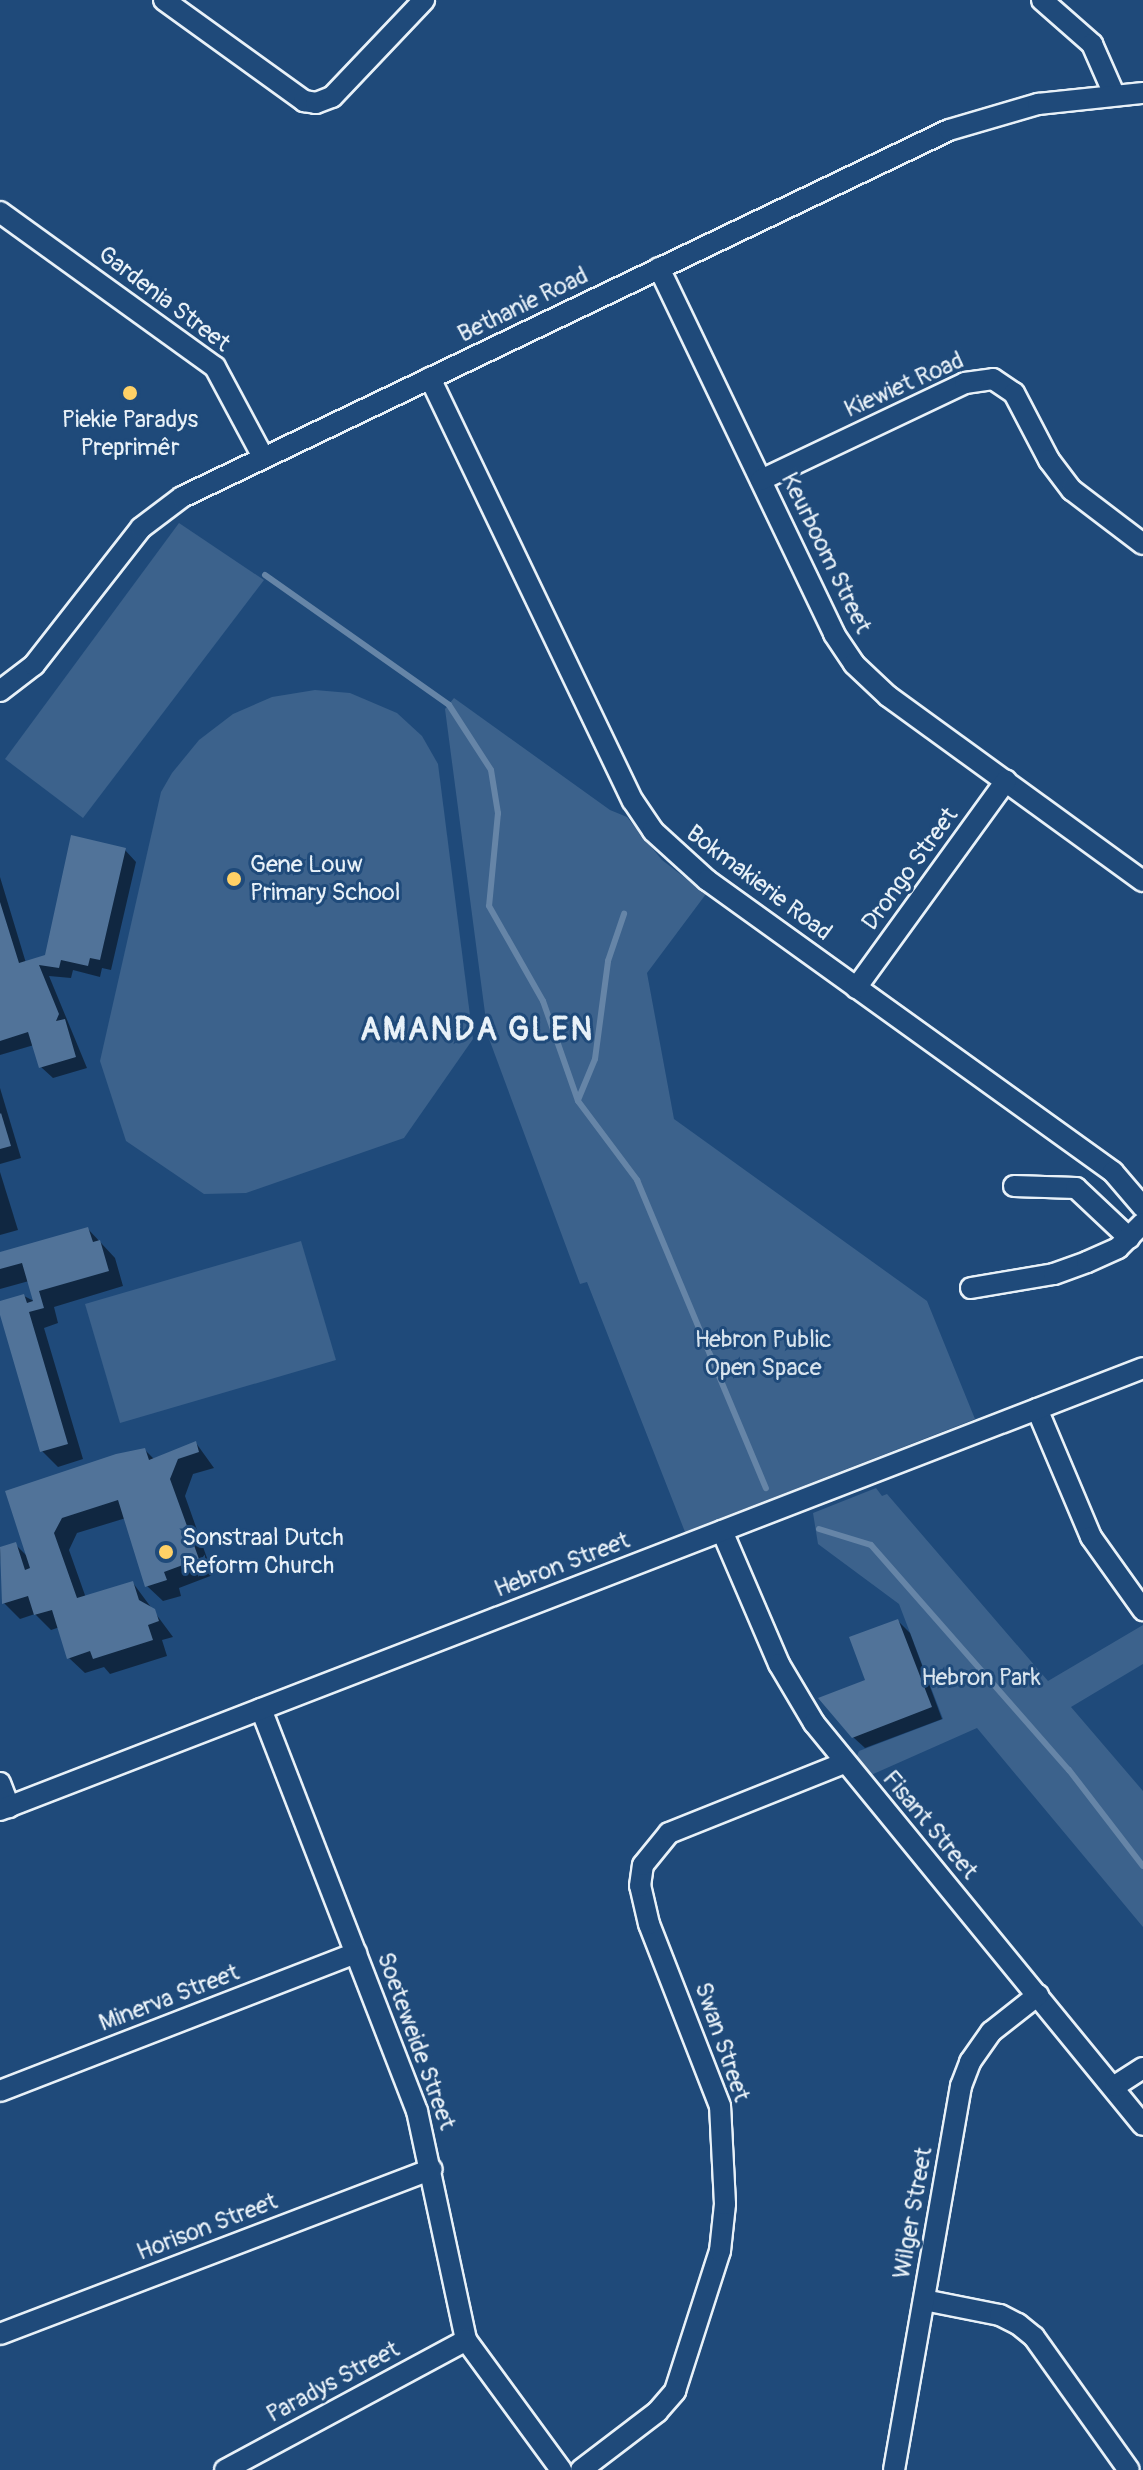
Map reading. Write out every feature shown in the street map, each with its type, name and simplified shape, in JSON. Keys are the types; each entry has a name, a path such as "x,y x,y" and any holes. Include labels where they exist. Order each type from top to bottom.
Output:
{"street":[{"path":"164,0 304,101 321,103 424,0"},
{"path":"1042,0 1092,44 1114,94"},
{"name":"Bethanie Road","path":"0,691 34,665 158,513 263,457 949,130 1038,104 1143,93"},
{"name":"Gardenia Street","path":"0,212 215,367 263,457"},
{"name":"Keurboom Street","path":"659,268 834,634 854,664 888,696 1143,881"},
{"name":"Bokmakierie Road","path":"430,378 642,817 682,861 1135,1184 1143,1207"},
{"name":"Kiewiet Road","path":"761,480 965,383 986,378 1014,393 1049,460 1072,490 1143,544"},
{"name":"Drongo Street","path":"856,988 1006,781"},
{"path":"971,1288 1054,1274 1107,1254 1136,1230 1076,1188 1014,1186"},
{"name":"Hebron Street","path":"5,1809 1143,1368"},
{"path":"1037,1409 1091,1537 1143,1610"},
{"name":"Fisant Street","path":"722,1531 779,1664 844,1763 1115,2086 1143,2125"},
{"name":"Soeteweide Street","path":"261,1709 417,2111 432,2169 466,2340 561,2470"},
{"name":"Swan Street","path":"581,2470 657,2412 675,2391 720,2251 724,2219 720,2106 649,1924 640,1886 643,1865 669,1833 844,1763"},
{"path":"0,1783 5,1809"},
{"name":"Minerva Street","path":"0,2091 356,1953"},
{"name":"Wilger Street","path":"894,2470 970,2062 991,2032 1038,1995"},
{"path":"1115,2086 1143,2068"},
{"name":"Horison Street","path":"0,2334 432,2169"},
{"path":"924,2300 1000,2315 1034,2337 1129,2470"},
{"name":"Paradys Street","path":"225,2470 466,2340"}],"green space":[{"path":"179,523 264,580 83,818 5,759"},
{"path":"315,690 350,693 397,713 422,736 438,764 473,1039 404,1138 246,1193 204,1194 126,1141 100,1061 161,792 172,773 199,740 233,714 272,697"},
{"name":"Hebron Public Open Space","path":"454,698 610,810 627,817 662,860 706,894 647,973 674,1119 927,1301 975,1419 685,1532 587,1282 580,1284 488,1036 445,709"},
{"path":"301,1241 336,1360 120,1423 85,1304"},
{"name":"Hebron Park","path":"876,1488 882,1496 887,1494 1048,1681 1143,1625 1143,1664 1071,1707 1143,1791 1143,1927 977,1728 871,1775 856,1758 859,1751 943,1719 899,1604 818,1544 813,1513"}],"building":[{"path":"71,835 126,848 100,960 90,958 88,966 61,960 59,968 39,965 59,1014 56,1021 65,1019 76,1057 39,1068 28,1032 0,1041 0,902 19,963 45,955"},
{"path":"0,1114 11,1146 0,1149"},
{"path":"88,1227 93,1242 100,1240 109,1271 39,1291 44,1308 29,1312 68,1444 40,1452 0,1315 0,1301 24,1294 27,1303 33,1301 22,1263 0,1269 0,1252"},
{"name":"Sonstraal Dutch Reform Church","path":"196,1441 199,1452 178,1459 170,1479 199,1559 164,1572 167,1580 145,1587 118,1500 62,1518 54,1533 77,1598 133,1581 139,1600 155,1609 159,1621 148,1625 153,1640 93,1659 90,1651 67,1659 52,1610 34,1615 28,1596 2,1604 0,1547 16,1542 25,1570 30,1568 5,1491 116,1454 145,1448 149,1460"},
{"path":"898,1619 932,1707 852,1738 818,1698 865,1680 849,1637"}],"waterway":[{"path":"265,575 449,705 491,770 498,813 489,906 543,1001 578,1101 637,1180 766,1488"},
{"path":"578,1100 595,1059 608,961 624,914"},
{"path":"819,1529 871,1545 1069,1770 1143,1866"}],"place":[{"name":"Piekie Paradys Preprimêr","path":"130,393"},
{"name":"Gene Louw Primary School","path":"234,879"},
{"name":"Sonstraal Dutch Reform Church","path":"166,1552"}],"district":[{"name":"AMANDA GLEN","path":"477,1030"}]}
